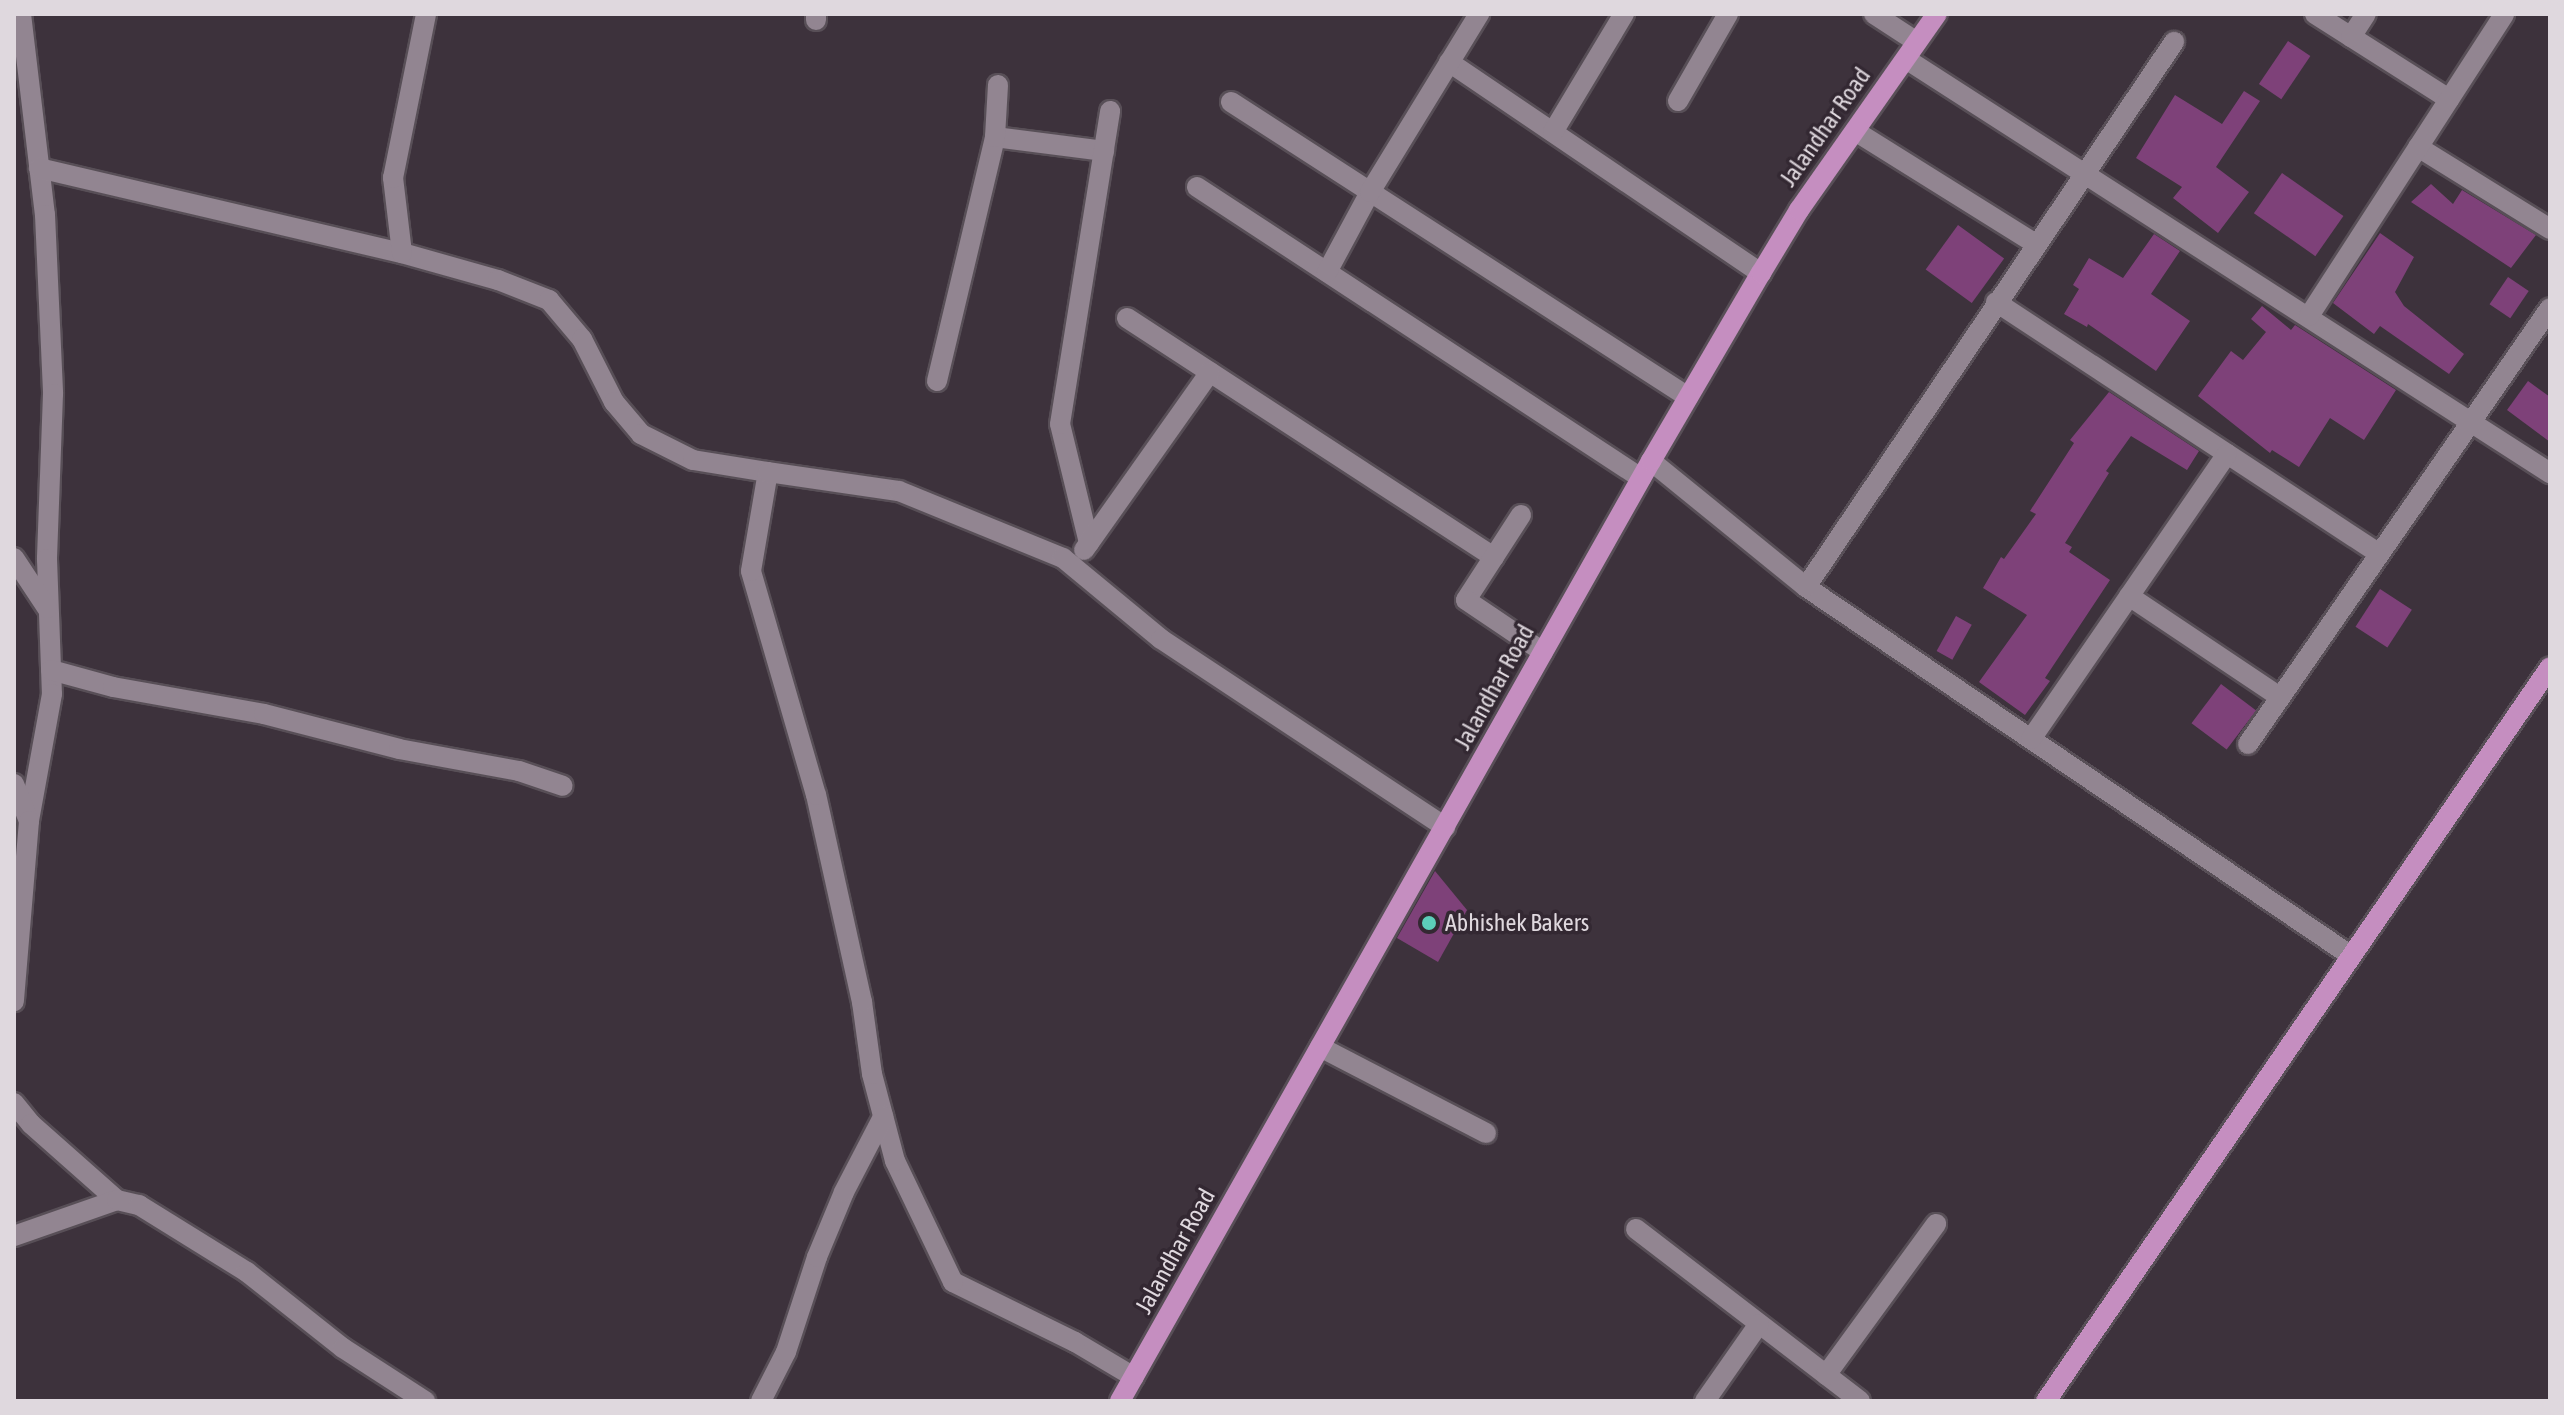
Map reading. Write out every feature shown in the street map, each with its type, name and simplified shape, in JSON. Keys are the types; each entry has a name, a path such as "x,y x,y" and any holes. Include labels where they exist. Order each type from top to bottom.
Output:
{"main road":[{"name":"Jalandhar Road","path":"1120,1401 1646,470 1761,273 1799,210 1937,14"},
{"path":"2046,1401 2550,667"}],"street":[{"path":"14,1001 17,927 29,821 52,694 47,559 53,394 45,215 21,14"},
{"path":"402,253 393,178 426,14"},
{"path":"1327,272 1370,192 1479,14"},
{"path":"1553,132 1624,14"},
{"path":"1678,101 1728,14"},
{"path":"1874,14 1911,51 2085,173 2550,473"},
{"path":"2315,14 2449,99"},
{"path":"2351,37 2366,14"},
{"path":"2309,316 2504,14"},
{"path":"1806,587 2174,42"},
{"path":"1449,62 1761,273"},
{"path":"937,381 995,137 998,85"},
{"path":"1231,102 1688,397"},
{"path":"1089,543 1060,424 1110,111"},
{"path":"1855,131 2036,244"},
{"path":"995,137 1104,151"},
{"path":"2418,147 2550,229"},
{"path":"39,168 402,253 498,280 549,300 582,339 614,402 641,434 693,460 899,491 979,521 1063,558 1161,639 1445,827"},
{"path":"1197,187 1327,272 1646,470 1806,587 2350,955"},
{"path":"1996,302 2378,553"},
{"path":"2248,744 2550,308"},
{"path":"1127,318 1494,557"},
{"path":"1073,566 1210,372"},
{"path":"2031,739 2227,454"},
{"path":"768,472 751,571 816,795 856,971 872,1074 895,1161 953,1282 1075,1342 1134,1377"},
{"path":"1521,515 1466,600 1543,652"},
{"path":"14,558 49,610"},
{"path":"2129,596 2280,697"},
{"path":"51,670 113,687 264,714 399,749 519,771 563,786"},
{"path":"14,784 29,821"},
{"path":"1320,1047 1486,1133"},
{"path":"14,1103 31,1124 117,1200 139,1205 247,1272 343,1348 425,1401"},
{"path":"761,1401 786,1352 817,1257 844,1192 883,1117"},
{"path":"14,1236 117,1200"},
{"path":"1826,1375 1936,1224"},
{"path":"1636,1229 1826,1375 1848,1397"},
{"path":"1705,1401 1759,1324"}],"building":[{"path":"2288,41 2310,56 2281,99 2259,84"},
{"path":"2244,91 2260,101 2216,167 2249,192 2218,233 2173,198 2182,187 2136,158 2175,95 2222,124"},
{"path":"2282,173 2343,216 2315,256 2254,213"},
{"path":"2431,184 2453,204 2462,190 2536,235 2511,268 2411,202"},
{"path":"1958,225 2004,259 1972,303 1926,269"},
{"path":"2380,233 2414,257 2395,292 2404,306 2464,354 2449,374 2380,326 2374,334 2333,303"},
{"path":"2154,234 2180,251 2151,294 2190,321 2156,371 2088,324 2087,327 2064,314 2079,289 2073,285 2089,258 2123,278"},
{"path":"2508,277 2529,291 2510,318 2490,304"},
{"path":"2262,306 2291,330 2295,325 2396,390 2364,440 2330,418 2299,467 2272,450 2270,453 2198,396 2231,351 2243,360 2266,332 2251,319"},
{"path":"2528,381 2550,397 2550,442 2507,410"},
{"path":"2109,392 2199,451 2187,470 2131,436 2106,471 2109,473 2065,543 2072,547 2069,552 2110,580 2045,678 2050,681 2025,715 1979,682 2027,615 1983,588 2001,557 2004,559 2036,514 2030,511 2074,443 2070,440"},
{"path":"2380,589 2412,610 2387,647 2355,627"},
{"path":"1956,616 1972,625 1952,660 1937,651"},
{"path":"2221,684 2256,710 2227,750 2192,723"},
{"name":"Abhishek Bakers","path":"1435,871 1467,910 1438,962 1397,938"}],"place":[{"name":"Abhishek Bakers","path":"1429,923"}]}
